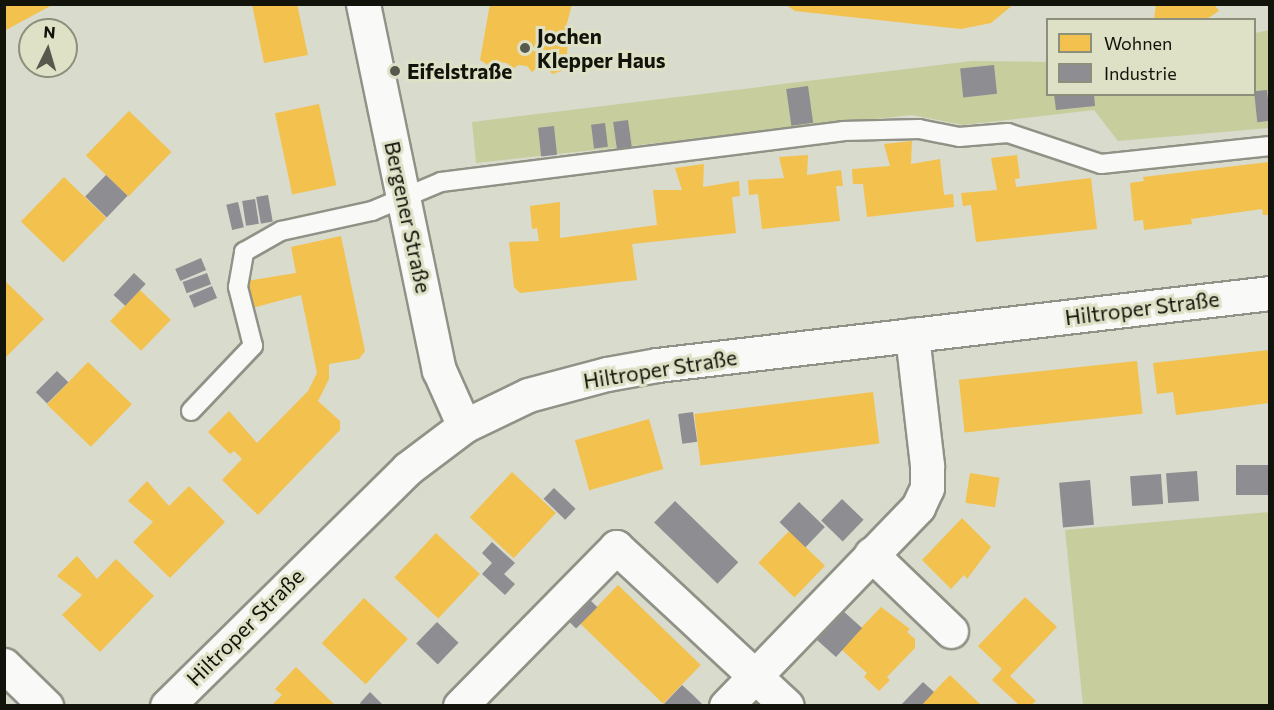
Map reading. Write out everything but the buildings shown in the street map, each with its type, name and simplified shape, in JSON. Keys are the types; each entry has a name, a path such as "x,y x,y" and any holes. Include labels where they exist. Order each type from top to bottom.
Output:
{"street":[{"name":"Bergener Straße","path":"363,4 440,370 464,426"},
{"name":"Hiltroper Straße","path":"167,705 374,500 464,426 528,395 607,374 1269,293"},
{"path":"726,705 918,507 927,488 912,335"},
{"path":"460,705 616,547 787,705"},
{"path":"871,554 951,631"},
{"path":"4,665 46,705"}],"lane":[{"path":"191,411 253,346 238,287 244,252 281,231 372,211 441,182 843,131 919,129 959,137 1008,133 1101,164 1269,146"}],"green space":[{"path":"1269,30 1269,128 1118,141 1094,110 963,125 912,115 476,163 472,122 972,61 1046,62 1046,96 1256,96 1256,33"},
{"path":"1269,512 1269,705 1083,705 1065,530"}],"place":[{"name":"Jochen Klepper Haus","path":"525,48"},
{"name":"Eifelstraße","path":"395,71"}]}
